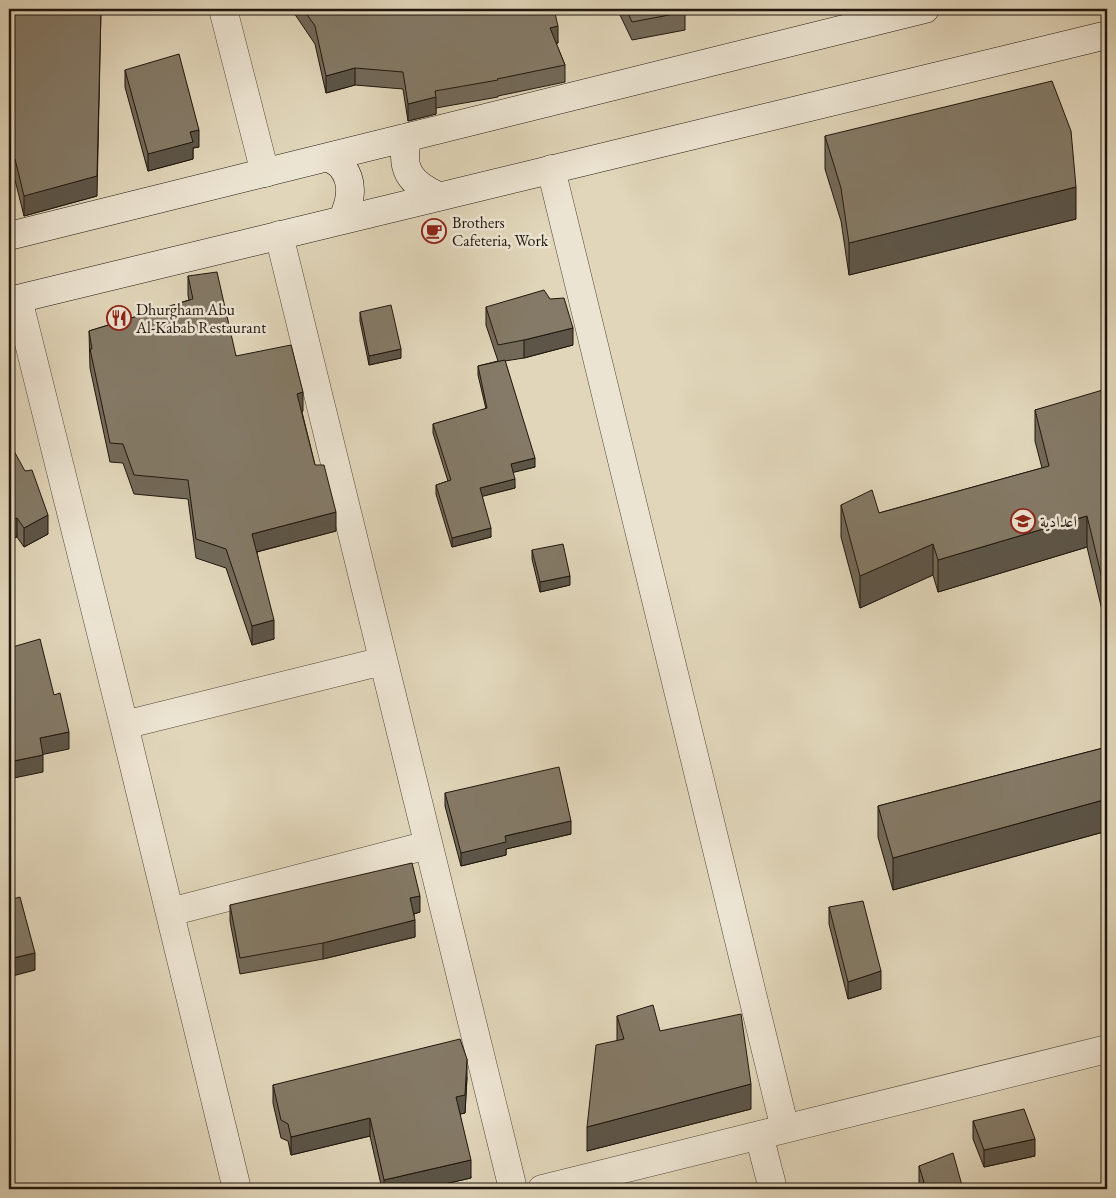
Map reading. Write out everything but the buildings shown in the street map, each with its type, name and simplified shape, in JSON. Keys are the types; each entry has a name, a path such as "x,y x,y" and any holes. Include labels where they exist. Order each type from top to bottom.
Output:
{"street":[{"path":"223,9 265,173"},
{"path":"9,236 925,9"},
{"path":"237,1189 124,725 13,300 1107,35"},
{"path":"408,137 405,149 407,169 413,180 424,189 438,196"},
{"path":"329,157 342,166 350,186 347,210 342,220"},
{"path":"551,169 786,1129"},
{"path":"279,235 513,1189"},
{"path":"124,725 383,661"},
{"path":"170,912 428,845"},
{"path":"542,1189 1107,1049"},
{"path":"759,1135 772,1189"}],"place":[{"name":"Brothers Cafeteria, Work","path":"434,231"},
{"name":"Dhurgham Abu Al-Kabab Restaurant","path":"119,318"},
{"name":"اعدادية","path":"1023,521"}]}
